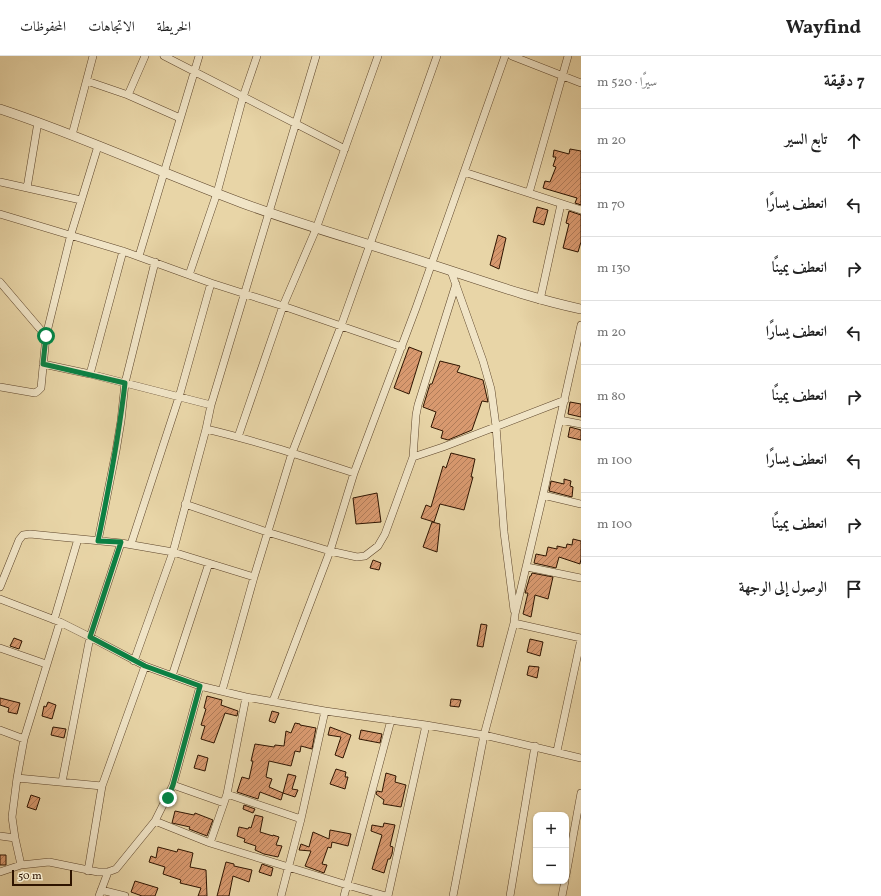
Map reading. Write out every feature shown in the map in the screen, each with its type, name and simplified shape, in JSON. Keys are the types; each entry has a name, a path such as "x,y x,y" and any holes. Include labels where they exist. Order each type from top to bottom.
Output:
{"street":[{"path":"72,135 93,56"},
{"path":"128,96 145,56"},
{"path":"164,56 345,149"},
{"path":"139,256 199,56"},
{"path":"189,275 217,193 243,97 257,56"},
{"path":"134,661 173,552 206,429 211,404 244,293 270,213 316,56"},
{"path":"238,437 283,306 316,229 378,56"},
{"path":"222,692 267,532 292,453 341,326 437,56"},
{"path":"273,701 330,551 354,473 402,347 505,56"},
{"path":"512,56 581,83"},
{"path":"529,193 568,56"},
{"path":"87,81 128,96 180,118"},
{"path":"0,108 217,193 316,229 369,244 540,300 581,309"},
{"path":"27,188 38,122"},
{"path":"0,387 35,393 41,388 46,336 71,234 98,146"},
{"path":"464,172 581,210"},
{"path":"0,182 82,200"},
{"path":"540,300 561,204"},
{"path":"0,214 71,234 139,256 211,283 402,347"},
{"path":"90,374 123,251"},
{"path":"98,541 117,443 125,383 155,262"},
{"path":"451,271 483,361 491,389 496,426 504,532 515,614"},
{"path":"131,544 179,396 211,283"},
{"path":"185,504 267,532 357,558 365,556 378,546 385,534 413,457 418,405 456,284"},
{"path":"0,285 46,336"},
{"path":"453,896 484,735 514,623 581,325"},
{"path":"43,364 211,404"},
{"path":"413,457 430,452 565,400"},
{"path":"560,420 581,424"},
{"path":"206,429 292,453 354,473"},
{"path":"543,495 581,504"},
{"path":"0,587 19,540 23,535 30,534 121,542 173,552 254,577"},
{"path":"21,865 12,817 17,778 24,739 46,664 78,539"},
{"path":"62,782 90,637 121,542"},
{"path":"172,676 209,563"},
{"path":"526,568 581,578"},
{"path":"0,599 56,621 145,666 200,686 246,697 484,735 557,751 581,758"},
{"path":"514,623 581,638 557,751"},
{"path":"0,648 46,664"},
{"path":"88,870 102,786 145,666"},
{"path":"0,872 21,865 49,862 88,870 108,872 116,869 155,821 173,785 200,686"},
{"path":"210,843 227,794 246,697"},
{"path":"281,896 301,819 325,710"},
{"path":"344,896 391,720"},
{"path":"155,821 210,843 288,868 387,896 426,725"},
{"path":"0,730 24,739"},
{"path":"510,896 535,746"},
{"path":"17,778 102,786"},
{"path":"173,785 224,803"},
{"path":"569,859 581,793"},
{"path":"227,794 301,819"},
{"path":"0,836 15,838"},
{"path":"108,872 100,893 125,896"},
{"path":"562,896 564,884"}],"building":[{"path":"570,149 581,151 581,205 575,203 577,198 543,188 545,181 550,182 556,167 553,166 556,157 553,157 554,150 569,154"},
{"path":"537,207 548,210 544,225 533,222"},
{"path":"569,211 581,215 581,242 578,252 563,248 569,224 566,223"},
{"path":"498,235 506,238 499,269 490,265"},
{"path":"409,347 422,352 409,394 394,388"},
{"path":"440,361 460,366 457,372 483,380 488,402 482,401 472,430 448,440 441,438 443,431 431,427 436,412 423,407 430,384 432,384"},
{"path":"570,402 581,404 581,417 568,414"},
{"path":"570,427 581,430 581,440 568,437"},
{"path":"451,453 475,459 471,477 473,477 464,510 440,504 434,522 421,518 426,505 431,507 443,466 446,468"},
{"path":"564,479 571,481 570,486 573,487 572,497 549,491 551,481 564,484"},
{"path":"377,493 381,522 356,524 353,498"},
{"path":"432,522 440,524 437,552 423,547"},
{"path":"573,539 581,541 580,564 559,557 556,568 534,563 536,554 546,556 548,547 557,549 557,546 566,548 567,544 572,545"},
{"path":"373,560 381,563 379,570 370,568"},
{"path":"532,573 553,577 548,599 535,595 531,617 523,614 528,593 525,593"},
{"path":"481,624 487,625 483,647 477,646"},
{"path":"14,638 22,641 19,649 10,646"},
{"path":"530,639 543,642 540,656 527,652"},
{"path":"529,666 539,667 537,678 527,675"},
{"path":"207,696 222,700 221,705 238,711 237,716 225,713 214,743 201,739 205,726 201,725 206,709 204,708"},
{"path":"0,698 20,703 17,714 8,712 9,708 0,705"},
{"path":"451,699 461,700 459,707 450,706"},
{"path":"48,702 56,705 52,719 42,716 44,706 46,707"},
{"path":"272,711 279,713 275,723 269,721"},
{"path":"295,723 316,728 312,749 301,746 300,752 295,751 291,766 269,761 266,777 272,779 269,787 283,793 281,800 260,792 258,799 237,792 242,777 249,779 255,744 274,747 275,745 284,746 286,731 291,733"},
{"path":"53,727 66,729 64,738 51,735"},
{"path":"330,727 351,735 343,758 335,755 341,737 328,735"},
{"path":"361,730 382,734 380,743 359,739"},
{"path":"198,755 208,758 205,771 194,768"},
{"path":"336,769 346,772 345,777 348,777 345,789 330,784"},
{"path":"386,773 396,776 395,782 406,785 401,807 383,804 384,800 376,794 377,791 382,792"},
{"path":"288,774 296,776 292,789 298,790 295,797 283,793"},
{"path":"31,795 40,798 36,810 27,807"},
{"path":"244,805 255,809 253,813 243,809"},
{"path":"175,811 194,815 195,813 213,820 207,836 189,829 190,827 172,823"},
{"path":"255,815 263,817 260,832 279,837 276,845 282,846 278,857 264,854 255,850 256,846 244,842 245,839 237,836 239,827 248,829 249,827 251,828"},
{"path":"384,823 395,825 390,846 393,847 392,854 390,859 388,859 384,873 372,869 382,835 371,831 372,825 383,827"},
{"path":"330,830 351,834 348,846 332,842 331,848 328,847 322,864 327,865 324,873 305,866 311,851 299,850 301,844 309,847 313,832 329,839"},
{"path":"158,847 177,852 178,849 193,853 190,867 206,870 207,896 198,896 201,888 180,883 181,880 163,874 165,867 149,862 151,856 156,858"},
{"path":"0,855 6,855 6,865 0,865"},
{"path":"226,862 234,864 234,866 252,870 249,882 233,876 229,896 217,896"},
{"path":"262,864 273,868 271,876 259,872"},
{"path":"135,881 158,888 155,896 142,896 131,892"}],"route":[{"path":"46,336 43,364 125,383 116,451 98,541 121,542 90,637 145,666 200,686 173,785 168,798"}]}
